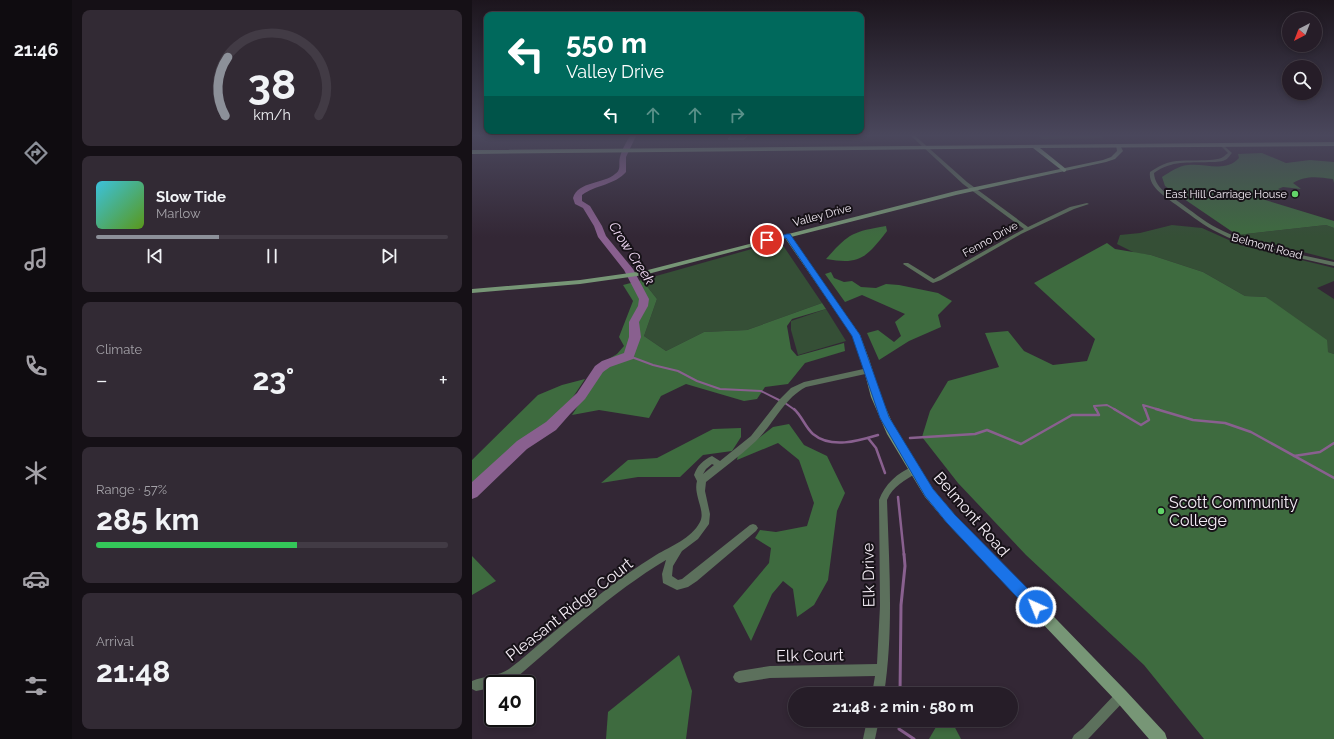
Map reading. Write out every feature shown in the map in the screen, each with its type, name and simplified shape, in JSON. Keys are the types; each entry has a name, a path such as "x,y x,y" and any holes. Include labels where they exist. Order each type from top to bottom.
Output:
{"street":[{"path":"949,168 973,190 1027,229"},
{"name":"Valley Drive","path":"472,291 618,278 644,273 877,212 1070,168"},
{"name":"Belmont Road","path":"1158,168 1152,173 1153,182 1161,192 1208,225 1227,236 1251,244 1334,264"},
{"name":"Fenno Drive","path":"906,264 933,281 1027,229 1072,208 1087,204"},
{"name":"Belmont Road","path":"787,236 856,335 885,418 914,470 929,493 951,519 1121,696 1159,739"},
{"name":"Pleasant Ridge Court","path":"753,528 684,584 677,585 667,578 666,571 668,564 678,550 701,530 705,522 705,514 699,490 702,480 698,475 699,469 712,460 720,465 754,438 790,393 804,385 868,371"},
{"name":"Elk Drive","path":"879,687 882,670 885,606 883,500 886,490 914,470"},
{"name":"Pleasant Ridge Court","path":"476,685 512,674 620,585 660,558 678,550"},
{"name":"Elk Court","path":"739,677 770,672 882,670"},
{"path":"1078,739 1087,732 1121,696"},
{"path":"869,739 872,727"}],"green space":[{"path":"1178,168 1334,168 1334,183 1333,179 1317,177 1298,180 1293,183 1301,189 1283,187 1278,189 1287,193 1286,197 1268,194 1262,199 1334,221 1334,228 1326,225 1237,235 1165,186 1162,177"},
{"path":"1172,225 1202,228 1240,245 1334,268 1334,281 1317,288 1334,299 1334,354 1328,352 1266,297 1245,296 1203,272 1151,255 1135,253 1117,244 1120,235 1140,233"},
{"path":"1326,225 1334,228 1334,260 1237,235"},
{"path":"886,226 887,231 873,248 861,257 855,260 847,261 826,259 840,244 852,235 858,232"},
{"path":"780,241 822,303 747,330 704,332 666,351 644,336 657,299 642,280"},
{"name":"Scott Community College","path":"1107,243 1115,249 1151,255 1203,272 1245,296 1266,297 1327,340 1328,352 1334,354 1334,739 1204,739 1144,665 1026,555 958,483 922,437 930,411 948,381 999,367 985,333 1008,331 1024,351 1053,365 1087,361 1095,339 1034,283"},
{"path":"831,272 834,278 844,282 852,281 861,287 876,288 886,284 899,285 938,293 952,301 938,315 941,327 909,341 879,360 867,333 878,330 894,342 901,336 895,322 905,314 862,295 845,302 825,274"},
{"path":"642,280 657,299 644,336 666,351 704,332 747,330 822,303 826,309 792,319 787,326 791,349 797,356 844,343 845,351 805,363 788,384 765,387 757,399 744,401 686,384 661,396 649,418 599,410 572,415 598,375 597,366 617,354 624,346 619,337 633,301 623,285"},
{"path":"826,309 846,341 798,355 791,330 791,321"},
{"path":"585,379 573,397 545,426 511,450 472,486 472,460 538,395 562,385"},
{"path":"789,424 804,445 827,456 845,493 837,511 828,580 814,605 797,617 793,589 783,581 772,594 751,641 733,606 769,563 771,548 755,538 760,530 776,532 807,526 814,503 799,460 778,443 737,460 738,454 773,427"},
{"path":"741,428 741,437 732,451 703,455 680,477 638,477 601,483 628,460 657,458 713,429"},
{"path":"472,556 496,581 472,595"},
{"path":"679,655 692,691 686,739 606,739 608,712"},
{"path":"936,727 955,727 961,739 929,739"}],"waterway":[{"name":"Crow Creek","path":"472,492 522,445 551,426 566,409 581,396 599,369 606,364 629,356 635,337 633,328 634,322 643,306 644,299 628,269 602,237 598,226 586,206 578,202 577,198 578,194 588,187 613,179 619,175 623,168"},
{"path":"629,356 653,365 678,371 697,381 720,389 761,391 781,401"},
{"path":"785,403 795,410"},
{"path":"1096,410 1094,406 1107,405 1116,410"},
{"path":"1145,410 1143,405 1160,410"},
{"path":"910,438 975,434 987,430 1021,444 1072,415 1099,415 1096,409"},
{"path":"1114,409 1141,425 1149,420 1145,409"},
{"path":"1156,409 1193,420 1225,423 1251,432 1294,456"},
{"path":"795,410 813,434 820,439 845,442 878,435"},
{"path":"868,438 876,448 885,473"},
{"path":"1294,456 1320,452 1334,443"},
{"path":"1294,456 1334,478"},
{"path":"898,497 904,555"},
{"path":"900,687 901,605 905,566 904,554"},
{"path":"899,727 899,729 914,739"}],"place":[{"name":"East Hill Carriage House","path":"1295,194"},
{"name":"Scott Community College","path":"1161,511"}],"route":[{"path":"767,240 787,236 856,335 876,397 891,431 929,493 951,519 1036,607"}]}
